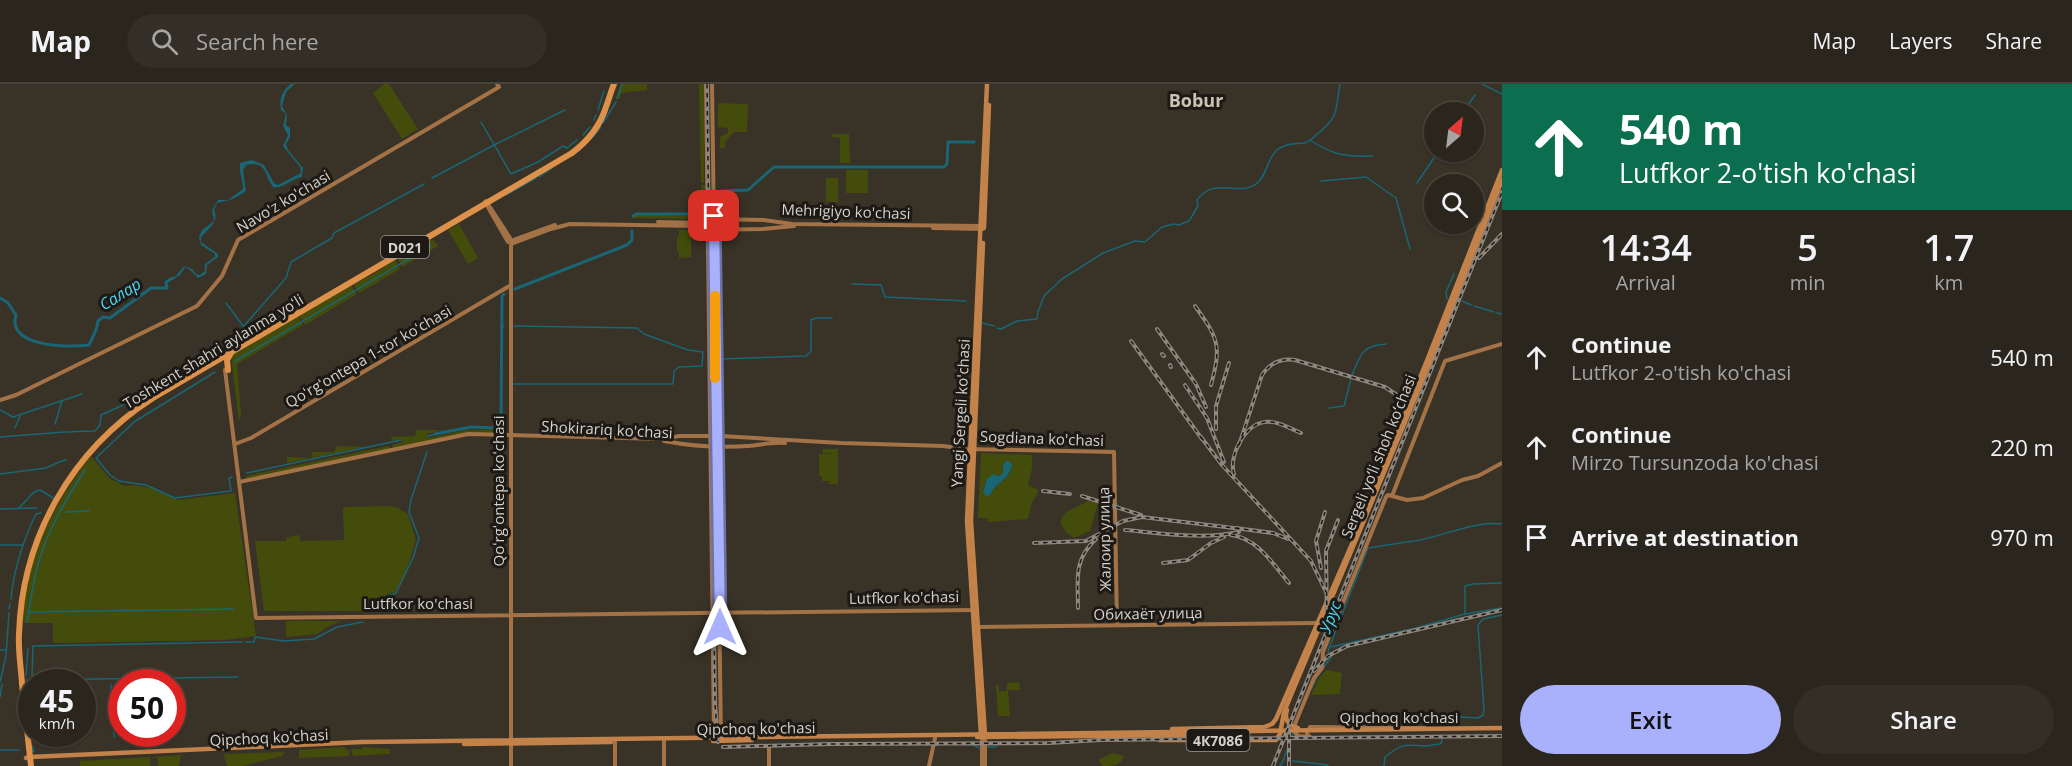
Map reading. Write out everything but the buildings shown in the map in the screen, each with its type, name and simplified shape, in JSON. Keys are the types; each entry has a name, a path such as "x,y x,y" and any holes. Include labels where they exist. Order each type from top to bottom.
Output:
{"highway":[{"name":"Toshkent shahri aylanma yoʻli","path":"29,761 16,628 19,595 27,560 36,537 55,498 79,465 110,431 144,404 182,379 536,173 585,142 612,104 611,86"},
{"name":"Toshkent shahri aylanma yoʻli","path":"552,163 575,147 590,131 611,86"},
{"name":"Toshkent shahri aylanma yoʻli","path":"182,379 234,351 369,270"},
{"path":"227,370 227,358 234,351"},
{"path":"211,363 221,363 227,370"}],"main road":[{"name":"Navo'z ko'chasi","path":"0,400 16,395 197,306 222,276 238,240 466,107 499,87 497,84"},
{"path":"706,84 714,739"},
{"path":"712,84 721,739"},
{"name":"Yangi Sergeli ko'chasi","path":"983,736 974,610 971,450 989,84"},
{"path":"706,101 712,101"},
{"name":"Sergeli yo‘li shoh ko‘chasi","path":"1259,740 1276,740 1280,734 1284,712 1502,170"},
{"name":"Sergeli yo‘li shoh ko‘chasi","path":"1271,725 1280,713 1319,624 1433,355 1502,180"},
{"path":"707,198 714,198"},
{"path":"486,202 510,243"},
{"name":"Mehrigiyo ko'chasi","path":"510,243 551,226 569,222 701,223 714,219 840,225 982,227"},
{"name":"Mehrigiyo ko'chasi","path":"510,243 556,227 574,224 702,226 715,230 840,225"},
{"name":"Qoʻrgʻontepa koʻchasi","path":"510,243 511,766"},
{"name":"Qoʻrgʻontepa 1-tor koʻchasi","path":"236,444 251,438 510,285"},
{"path":"709,309 711,307 715,309"},
{"path":"1392,496 1446,360 1502,344"},
{"path":"227,370 241,482"},
{"path":"710,389 716,390"},
{"name":"Shokirariq ko'chasi","path":"241,482 463,435 662,439 679,435 841,444"},
{"name":"Shokirariq ko'chasi","path":"509,435 662,440 680,445 710,446 748,446 775,442 971,450"},
{"name":"Sogdiana ko'chasi","path":"971,450 1114,452"},
{"name":"Жалоир улица","path":"1114,452 1117,625"},
{"path":"1307,731 1310,737 1296,735 1295,725 1314,678 1321,668 1324,651 1386,497 1388,495 1407,500 1423,498 1462,480 1478,476 1502,463"},
{"name":"Lutfkor ko'chasi","path":"241,482 257,616 974,610"},
{"path":"711,513 716,511 718,513"},
{"path":"712,598 716,600 719,598"},
{"name":"Обихаёт улица","path":"976,627 1319,624"},
{"path":"712,627 716,625 720,627"},
{"path":"1314,641 1287,711 1287,720 1295,727 1322,730"},
{"path":"713,665 720,665"},
{"name":"Qipchoq ko'chasi","path":"1140,732 1149,729 1257,728 1271,725"},
{"path":"1304,737 1310,727 1413,726 1435,729"},
{"path":"1243,728 1248,733 1244,740"},
{"path":"1257,728 1253,734 1259,740"},
{"name":"Qipchoq ko'chasi","path":"849,738 1454,730"},
{"name":"Qipchoq ko'chasi","path":"1023,735 1131,731 1189,734 1502,730"},
{"name":"4К708б","path":"1153,735 1160,740 1259,740"},
{"name":"Qipchoq ko'chasi","path":"29,761 117,754 381,743 935,738 941,736"},
{"path":"983,736 984,766"},
{"path":"929,766 935,738"},
{"path":"664,766 666,740"},
{"name":"Qipchoq ko'chasi","path":"574,741 666,740"},
{"path":"615,742 615,766"},
{"path":"769,748 769,766"}],"green space":[{"path":"384,84 389,84 418,129 402,139 373,93"},
{"path":"621,84 647,84 647,90 621,93 620,99 616,98"},
{"path":"699,84 704,84 704,183 701,182"},
{"path":"718,103 748,104 747,132 734,132 725,142 725,148 720,148 720,137 728,133 728,128 718,127"},
{"path":"832,134 849,134 850,163 840,163 840,138 832,137"},
{"path":"846,170 868,170 868,193 846,193"},
{"path":"826,178 838,178 838,202 826,202"},
{"path":"701,185 705,185 704,221 704,215 703,219 632,218 635,215 696,216 704,209 704,191 701,191"},
{"path":"459,224 478,258 468,264 448,230"},
{"path":"677,230 703,230 704,234 691,234 691,257 679,258 677,237 679,237 679,231"},
{"path":"433,240 438,246 402,267 397,257"},
{"path":"395,259 400,269 359,293 353,284 372,275"},
{"path":"351,285 357,294 305,325 299,315"},
{"path":"298,316 303,325 237,364 241,414 239,421 231,356"},
{"path":"504,429 504,433 473,433 393,448 392,445 403,442 402,439 392,441 391,437 415,436 416,430 442,430 427,434 428,438 467,430"},
{"path":"337,446 365,447 287,463 287,457 311,458 312,452 334,452"},
{"path":"388,446 391,449 246,479 246,476"},
{"path":"823,449 838,449 838,487 836,484 829,484 829,481 822,481 822,476 819,476 819,454 835,454 823,453"},
{"path":"981,453 1032,455 1028,485 1039,490 1032,503 1028,519 988,522 987,518 978,518","holes":["1005,461 1012,468 990,495 983,490 987,479 1002,475"]},
{"path":"91,456 110,479 125,486 151,488 178,500 235,493 256,636 226,640 53,643 53,623 25,623 22,620 28,578 38,545 61,499"},
{"path":"1088,501 1098,503 1090,531 1074,538 1066,532 1060,522 1065,513"},
{"path":"390,506 408,514 416,540 406,572 395,592 370,600 365,611 264,611 255,541 286,541 287,537 300,535 300,541 344,540 343,507"},
{"path":"286,621 341,621 317,634 286,637"},
{"path":"1326,670 1342,673 1340,694 1311,695 1319,678"},
{"path":"1019,682 1020,690 1008,690 1010,716 998,716 996,685 999,685 999,691 1007,691 1007,683"},
{"path":"345,747 349,750 349,756 299,758 299,750"},
{"path":"363,747 390,749 390,754 353,756 351,749 363,749"},
{"path":"285,752 282,756 242,766 227,766 224,754"},
{"path":"1113,753 1124,756 1121,762 1103,766 1100,759"},
{"path":"181,755 179,766 158,766 158,758 153,758 153,757"},
{"path":"150,757 150,766 80,766 80,761"}],"water":[{"name":"Салар","path":"291,84 295,84 286,92 282,106 287,115 286,125 290,128 290,137 286,144 288,150 303,168 302,177 273,187 261,167 253,164 246,165 243,170 246,191 232,199 217,203 214,210 215,218 214,222 201,237 201,242 218,254 218,257 207,265 206,274 198,278 185,267 180,275 170,281 168,279 176,276 184,266 200,275 205,271 205,264 215,257 215,254 201,245 199,237 202,230 214,221 212,210 218,200 228,200 243,189 240,163 252,160 264,165 274,183 278,185 301,173 300,167 283,146 288,135 283,126 286,114 281,110 280,103 283,92"},
{"path":"1007,460 1012,464 1009,473 990,495 986,496 983,492 987,479 993,474 998,476 1002,474 1003,465"}],"waterway":[{"path":"617,99 622,84"},
{"path":"997,328 1001,329 1017,321 1037,319 1044,296 1062,279 1103,253 1135,241 1145,242 1162,227 1189,221 1198,206 1197,200 1211,189 1242,189 1256,184 1263,177 1271,157 1278,149 1308,142 1329,123 1337,107 1340,84"},
{"path":"1482,84 1502,94"},
{"path":"598,110 604,91"},
{"path":"1470,102 1475,95"},
{"path":"603,123 616,102"},
{"path":"432,178 565,110"},
{"path":"594,120 596,115"},
{"path":"481,122 511,174 538,162 563,146 567,148 577,140"},
{"path":"583,135 590,127"},
{"path":"592,138 601,127"},
{"path":"1310,140 1325,149 1340,154 1373,156"},
{"path":"722,191 748,190 774,167 944,167 947,164 948,142 974,142"},
{"path":"1417,183 1431,162"},
{"path":"539,177 552,168"},
{"path":"1321,181 1366,177 1396,198 1410,249"},
{"path":"506,195 536,178"},
{"path":"0,437 95,431 100,425 101,415 121,406 236,335 286,278 291,262 332,238 334,233 424,184"},
{"path":"633,216 636,214 695,214 702,207 702,192"},
{"path":"515,289 627,245 632,240 632,231"},
{"path":"235,361 431,246"},
{"path":"1447,299 1446,292 1454,274"},
{"name":"Салар","path":"0,298 8,303 16,315 15,326 20,334 29,339 54,345 89,345 98,321 103,317 110,318 151,288 167,288 166,282 173,278"},
{"path":"852,284 881,285 885,297 966,301"},
{"path":"435,434 471,427 497,428 501,426 502,296 504,294"},
{"path":"1462,301 1471,305"},
{"path":"226,303 243,326"},
{"path":"1474,306 1494,312"},
{"path":"1497,313 1502,314"},
{"path":"721,359 806,356 811,351 811,320 832,318"},
{"path":"982,323 994,326"},
{"path":"514,326 637,328 644,334 688,350 703,352 702,366 679,367 674,371 673,384 620,384"},
{"path":"1352,375 1363,352 1371,347 1386,344"},
{"path":"215,372 134,422 96,458 110,475 119,481 146,485 175,498 231,491 229,478 232,477"},
{"path":"1329,408 1344,406 1351,379"},
{"path":"514,384 618,384"},
{"path":"0,410 13,417 82,394"},
{"path":"55,424 62,401"},
{"path":"15,428 20,416"},
{"path":"428,436 435,434"},
{"path":"247,473 401,440"},
{"path":"365,611 366,605 396,593 413,558 419,538 409,512 427,452"},
{"path":"0,474 46,468 66,460"},
{"path":"27,622 44,546 60,512 85,470"},
{"path":"19,508 34,492 40,490 55,499"},
{"path":"0,509 37,508"},
{"path":"66,512 89,511"},
{"path":"11,599 23,544 36,514 41,513"},
{"name":"Урус","path":"1415,541 1469,527 1502,524"},
{"name":"Урус","path":"1312,688 1331,657 1328,652 1329,648 1368,548 1413,541"},
{"path":"0,545 23,545"},
{"path":"1465,614 1465,586 1502,583"},
{"path":"9,609 10,604"},
{"path":"1331,647 1416,628 1465,614 1502,608"},
{"path":"29,612 233,609"},
{"path":"0,682 6,656 9,613"},
{"path":"1448,726 1460,717 1478,718 1483,715 1478,625 1483,619 1502,615"},
{"path":"246,642 254,642 255,637 284,641 314,639 337,627 363,622"},
{"path":"32,669 33,646 242,642"},
{"path":"26,669 28,648"},
{"path":"0,650 6,650"},
{"path":"96,679 238,677"},
{"path":"0,697 2,684"},
{"name":"Урус","path":"1280,766 1294,731"},
{"path":"1384,766 1385,757 1396,749 1408,745 1440,744 1442,737"},
{"path":"935,746 972,744 979,748"},
{"path":"988,747 997,745"},
{"path":"32,747 33,751"},
{"path":"0,750 19,750"},
{"path":"1293,761 1328,765"}],"railway":[{"path":"707,84 715,704 718,742"},
{"path":"1273,766 1502,192"},
{"path":"1479,258 1502,234"},
{"path":"1195,306 1209,326 1216,342 1216,360 1211,385"},
{"path":"1157,329 1196,384 1206,407"},
{"path":"1131,341 1202,439"},
{"path":"1239,445 1262,375 1272,364 1281,361 1295,360 1385,387 1397,395"},
{"path":"1216,429 1216,406 1229,363"},
{"path":"1185,385 1207,418 1224,462"},
{"path":"1234,474 1236,450 1251,428 1265,422 1274,422 1301,433"},
{"path":"1201,437 1222,465 1311,561 1326,592"},
{"path":"1043,491 1070,494"},
{"path":"1082,496 1141,515"},
{"path":"1321,568 1316,541 1325,512"},
{"path":"1034,543 1086,541 1123,521 1142,517 1242,529"},
{"path":"1327,623 1326,551 1338,520"},
{"path":"1235,528 1273,533 1288,539"},
{"path":"1125,530 1196,536 1239,532"},
{"path":"1231,535 1257,546 1289,583"},
{"path":"1163,563 1188,560 1211,543 1224,537"},
{"path":"1078,608 1080,563 1083,555 1096,539"},
{"path":"1314,671 1328,656 1347,646 1502,610"},
{"path":"1289,733 1289,766"},
{"path":"723,747 1502,736"}],"slow traffic":[{"path":"715,296 715,378"}],"district":[{"name":"Bobur","path":"1196,100"}],"route":[{"path":"714,216 720,627"}]}
